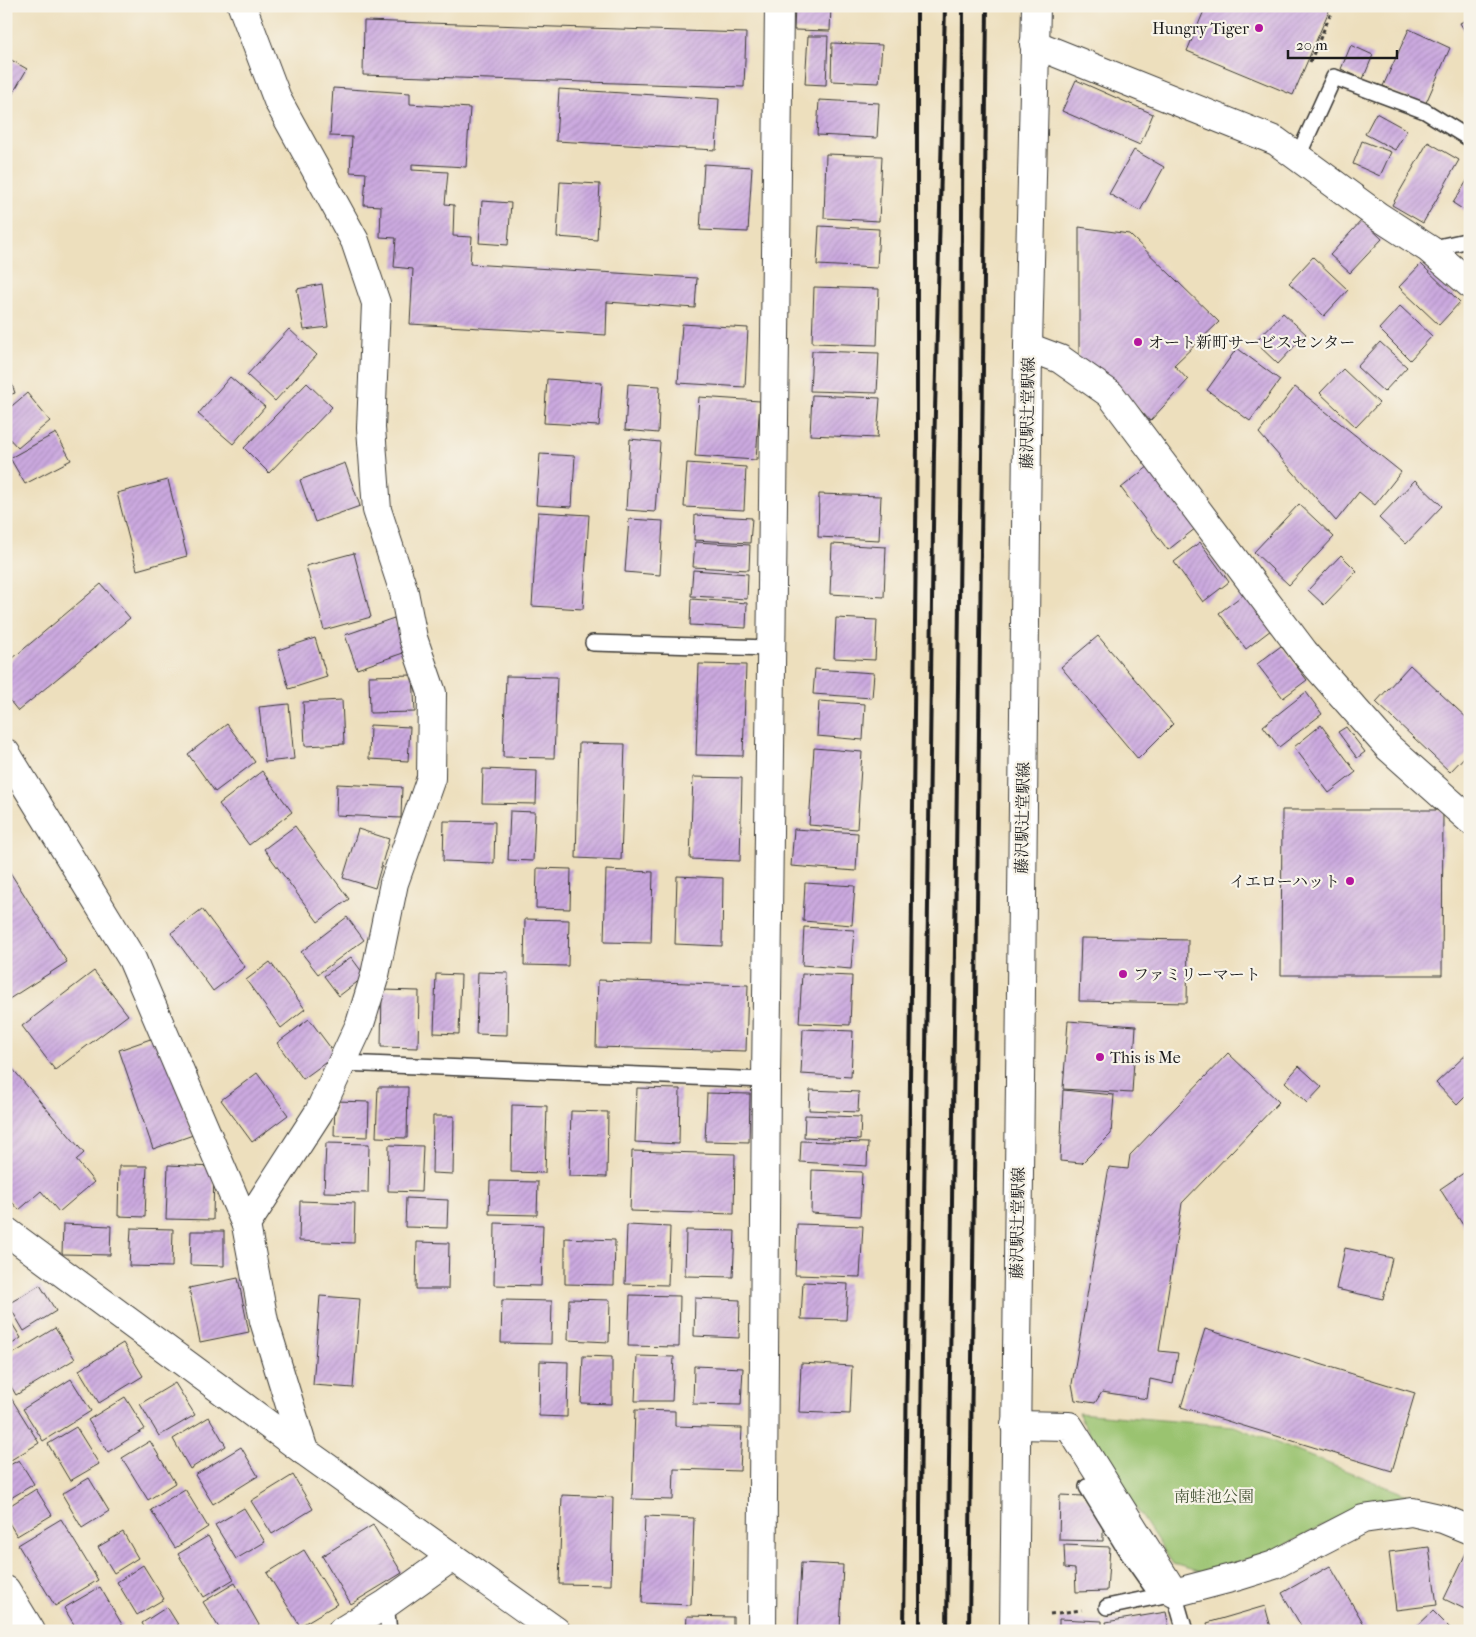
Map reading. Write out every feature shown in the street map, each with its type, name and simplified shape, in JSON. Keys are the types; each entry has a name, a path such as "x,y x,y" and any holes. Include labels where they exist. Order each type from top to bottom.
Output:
{"street":[{"path":"242,6 278,100 355,241 376,304 371,428 377,510 404,592 413,638 432,693 431,778 394,883 374,975 360,1024 319,1112 246,1225"},
{"path":"762,1631 766,1080 779,6"},
{"name":"藤沢駅辻堂駅線","path":"1014,1631 1028,347 1036,6"},
{"path":"1034,44 1152,93 1227,120 1276,141 1378,216 1429,250 1470,284"},
{"path":"1028,347 1060,359 1110,394 1304,652 1388,747 1470,820"},
{"path":"6,753 132,959 246,1225 264,1320 304,1451"},
{"path":"6,1231 304,1451 556,1631"},
{"path":"1015,1425 1069,1426 1166,1594 1239,1576 1274,1564 1364,1519 1412,1512 1444,1519 1470,1530"},
{"path":"342,1631 388,1618 452,1557"},
{"path":"6,1590 31,1631"}],"lane":[{"path":"1298,156 1334,77 1425,111 1470,139"},
{"path":"1429,250 1470,240"},
{"path":"593,643 771,648"},
{"path":"342,1063 766,1080"},
{"path":"1087,1487 1124,1549 1166,1594 1186,1631"},
{"path":"1107,1607 1166,1594"}],"path":[{"path":"1050,1614 1107,1607"}],"green space":[{"name":"南蛙池公園","path":"1078,1413 1234,1426 1407,1495 1359,1507 1270,1553 1201,1572 1173,1564 1102,1456"}],"building":[{"path":"795,6 831,6 830,31 794,30"},
{"name":"Hungry Tiger","path":"1206,6 1331,6 1293,95 1187,51"},
{"path":"1470,18 1470,40 1460,23"},
{"path":"364,21 746,33 744,87 363,75"},
{"path":"1409,29 1450,48 1425,105 1383,86"},
{"path":"808,36 828,36 826,85 805,84"},
{"path":"832,43 882,45 879,83 831,81"},
{"path":"1351,45 1373,55 1363,79 1341,69"},
{"path":"6,57 27,69 6,105"},
{"path":"1076,80 1153,114 1140,145 1062,111"},
{"path":"333,88 410,93 410,104 470,108 466,167 412,164 412,170 448,172 445,204 454,205 453,236 472,237 470,264 697,278 695,308 607,302 606,335 410,324 413,269 394,267 396,238 380,237 381,206 364,205 366,173 350,172 352,137 330,136"},
{"path":"559,89 719,99 716,150 556,141"},
{"path":"819,100 879,103 877,138 817,135"},
{"path":"1376,113 1407,130 1395,150 1365,134"},
{"path":"1362,141 1391,152 1380,176 1353,164"},
{"path":"1428,142 1459,160 1423,223 1392,205"},
{"path":"1134,150 1164,167 1140,211 1109,194"},
{"path":"826,154 882,156 879,221 824,218"},
{"path":"704,164 752,167 748,232 700,230"},
{"path":"1470,176 1470,214 1453,203"},
{"path":"560,182 600,184 597,240 557,237"},
{"path":"482,201 511,203 508,245 479,243"},
{"path":"1362,220 1382,239 1350,273 1330,255"},
{"path":"819,226 879,229 877,268 817,265"},
{"name":"オート新町サービスセンター","path":"1079,227 1129,234 1219,322 1174,365 1188,380 1150,421 1114,381 1079,363"},
{"path":"1313,257 1348,290 1324,316 1289,283"},
{"path":"1421,264 1460,302 1439,325 1399,287"},
{"path":"322,284 328,327 304,330 297,289"},
{"path":"814,287 879,289 877,345 812,343"},
{"path":"1400,306 1432,336 1410,360 1379,329"},
{"path":"1283,313 1306,334 1278,364 1255,342"},
{"path":"682,324 748,328 745,387 678,383"},
{"path":"289,329 317,355 275,401 247,375"},
{"path":"1380,342 1407,367 1384,392 1357,367"},
{"path":"1237,348 1280,380 1250,421 1207,390"},
{"path":"812,351 879,353 877,393 810,391"},
{"path":"6,368 15,393 6,396"},
{"path":"1343,369 1379,403 1356,427 1320,393"},
{"path":"230,377 265,407 233,444 198,414"},
{"path":"547,379 602,383 599,426 544,423"},
{"path":"307,383 332,407 269,473 244,448"},
{"path":"628,384 660,386 658,433 625,430"},
{"path":"1295,387 1401,472 1375,505 1359,492 1336,521 1259,433"},
{"path":"27,393 50,421 18,448 6,435 6,411"},
{"path":"812,395 880,398 877,438 810,435"},
{"path":"699,397 760,401 756,460 695,456"},
{"path":"56,433 71,460 25,484 10,458"},
{"path":"630,439 660,442 655,512 626,510"},
{"path":"540,454 575,456 572,507 536,505"},
{"path":"345,463 360,506 315,522 300,480"},
{"path":"687,463 746,467 744,510 684,507"},
{"path":"1149,466 1196,528 1168,550 1121,488"},
{"path":"168,480 187,556 137,570 117,493"},
{"path":"1415,480 1442,506 1406,544 1379,518"},
{"path":"819,494 881,496 879,540 818,537"},
{"path":"1299,504 1334,537 1289,585 1254,552"},
{"path":"538,512 589,515 583,609 532,606"},
{"path":"695,515 752,518 750,543 694,540"},
{"path":"629,519 663,521 660,575 625,572"},
{"path":"695,542 750,545 749,570 693,567"},
{"path":"1200,542 1229,582 1203,602 1174,562"},
{"path":"832,544 886,547 884,597 830,594"},
{"path":"354,553 371,617 324,630 306,566"},
{"path":"1341,555 1357,571 1324,605 1308,590"},
{"path":"693,570 748,574 747,599 691,596"},
{"path":"101,584 130,618 18,711 6,696 6,664"},
{"path":"1244,594 1271,630 1246,649 1219,613"},
{"path":"691,599 747,603 746,628 690,625"},
{"path":"394,618 406,652 357,669 345,635"},
{"path":"836,618 877,620 875,660 834,658"},
{"path":"1098,636 1173,724 1138,759 1061,667"},
{"path":"315,638 327,677 289,689 278,650"},
{"path":"1281,646 1307,680 1283,698 1257,664"},
{"path":"699,664 746,665 743,756 696,755"},
{"path":"1410,665 1470,721 1470,751 1450,772 1376,702"},
{"path":"815,669 874,673 872,698 813,694"},
{"path":"413,675 415,712 370,713 369,676"},
{"path":"506,676 557,677 554,758 503,757"},
{"path":"1306,692 1322,714 1279,747 1263,726"},
{"path":"342,700 344,744 305,746 303,702"},
{"path":"819,701 865,704 863,740 817,736"},
{"path":"289,704 294,759 265,762 259,707"},
{"path":"227,724 255,762 215,792 188,754"},
{"path":"370,725 410,727 408,761 369,759"},
{"path":"1321,725 1356,772 1329,793 1294,747"},
{"path":"1346,727 1365,752 1357,758 1338,732"},
{"path":"579,743 625,744 621,860 576,858"},
{"path":"814,748 862,752 857,829 809,825"},
{"path":"483,769 537,771 536,804 482,803"},
{"path":"262,771 292,812 249,845 219,804"},
{"path":"693,777 742,778 740,861 690,859"},
{"path":"337,784 402,787 401,818 336,815"},
{"path":"1282,810 1443,810 1442,975 1281,975"},
{"path":"510,811 535,812 533,861 508,860"},
{"path":"444,821 495,822 494,863 443,861"},
{"path":"295,826 349,899 318,922 264,849"},
{"path":"358,829 389,839 375,888 343,878"},
{"path":"794,829 858,833 856,871 791,866"},
{"path":"6,866 67,962 6,1001"},
{"path":"537,868 571,869 570,909 536,908"},
{"path":"606,870 653,872 651,943 604,942"},
{"path":"677,876 723,878 722,946 675,944"},
{"path":"805,883 855,886 852,925 803,921"},
{"path":"202,909 245,967 213,991 171,933"},
{"path":"347,917 364,940 318,974 301,952"},
{"path":"525,919 569,920 568,966 524,965"},
{"path":"804,927 854,930 851,969 802,965"},
{"path":"1081,938 1188,940 1187,1003 1079,1001"},
{"path":"351,957 365,976 339,996 324,976"},
{"path":"270,962 305,1009 281,1028 246,980"},
{"path":"94,971 128,1015 55,1070 22,1026"},
{"path":"478,972 508,973 507,1035 476,1034"},
{"path":"436,974 461,975 459,1034 434,1033"},
{"path":"802,974 852,976 850,1025 799,1023"},
{"path":"598,980 748,985 746,1051 596,1047"},
{"path":"382,990 419,991 418,1048 381,1047"},
{"path":"309,1019 336,1055 303,1079 277,1043"},
{"name":"This is Me","path":"1068,1021 1136,1026 1132,1093 1063,1089"},
{"path":"803,1029 853,1031 851,1077 801,1074"},
{"path":"159,1036 193,1135 153,1149 119,1050"},
{"path":"1470,1051 1470,1092 1457,1105 1436,1083"},
{"path":"1228,1053 1279,1102 1182,1203 1159,1351 1178,1353 1173,1384 1150,1379 1147,1399 1102,1392 1095,1403 1075,1400 1072,1384 1109,1167 1128,1169 1130,1155"},
{"path":"6,1061 84,1153 76,1160 94,1182 59,1212 41,1191 19,1210 6,1195"},
{"path":"1299,1066 1322,1087 1307,1103 1285,1082"},
{"path":"257,1073 288,1115 252,1142 221,1100"},
{"path":"378,1087 408,1087 407,1138 376,1137"},
{"path":"637,1088 680,1089 679,1144 635,1142"},
{"path":"810,1090 859,1092 858,1112 809,1110"},
{"path":"1063,1090 1114,1095 1111,1134 1082,1163 1060,1161"},
{"path":"707,1093 750,1094 749,1142 705,1141"},
{"path":"335,1101 369,1102 368,1137 334,1136"},
{"path":"512,1105 547,1106 545,1173 511,1172"},
{"path":"571,1111 608,1112 607,1177 569,1176"},
{"path":"805,1115 861,1117 860,1140 804,1137"},
{"path":"433,1116 454,1116 453,1174 432,1173"},
{"path":"801,1141 868,1143 867,1166 800,1162"},
{"path":"326,1143 369,1144 368,1193 324,1192"},
{"path":"389,1145 423,1146 421,1192 388,1191"},
{"path":"632,1151 735,1154 734,1214 630,1211"},
{"path":"168,1165 214,1167 213,1220 166,1219"},
{"path":"119,1166 147,1166 145,1217 118,1216"},
{"path":"812,1170 862,1172 860,1216 811,1213"},
{"path":"1468,1170 1470,1172 1470,1236 1440,1189"},
{"path":"490,1181 538,1182 537,1215 489,1214"},
{"path":"406,1198 448,1200 447,1228 405,1227"},
{"path":"300,1201 355,1203 354,1243 299,1241"},
{"path":"495,1223 543,1225 541,1286 494,1285"},
{"path":"63,1224 111,1226 110,1255 62,1254"},
{"path":"797,1224 863,1226 860,1277 795,1275"},
{"path":"627,1225 670,1227 668,1285 625,1284"},
{"path":"131,1228 173,1229 172,1267 129,1266"},
{"path":"686,1230 735,1231 733,1277 685,1276"},
{"path":"191,1231 224,1231 224,1266 190,1265"},
{"path":"565,1238 615,1240 614,1285 565,1284"},
{"path":"417,1242 449,1243 448,1289 416,1289"},
{"path":"1345,1248 1392,1258 1383,1299 1336,1289"},
{"path":"238,1278 249,1332 200,1342 189,1288"},
{"path":"803,1282 848,1284 846,1320 801,1319"},
{"path":"40,1285 56,1311 24,1331 8,1304"},
{"path":"630,1295 680,1296 679,1347 628,1346"},
{"path":"320,1296 360,1299 353,1388 313,1385"},
{"path":"695,1298 740,1300 739,1338 694,1336"},
{"path":"569,1299 610,1300 609,1342 568,1340"},
{"path":"502,1300 552,1301 551,1344 501,1343"},
{"path":"6,1314 21,1338 6,1348"},
{"path":"55,1328 75,1359 16,1395 6,1378 6,1358"},
{"path":"1205,1329 1415,1393 1392,1471 1181,1407"},
{"path":"123,1343 143,1376 99,1403 79,1370"},
{"path":"583,1356 612,1357 612,1404 581,1403"},
{"path":"637,1356 674,1357 672,1401 635,1401"},
{"path":"540,1361 568,1362 567,1417 539,1416"},
{"path":"801,1363 852,1366 850,1414 799,1412"},
{"path":"694,1366 743,1368 741,1405 693,1404"},
{"path":"71,1379 91,1411 43,1441 23,1409"},
{"path":"175,1383 195,1415 159,1436 140,1404"},
{"path":"8,1393 39,1443 6,1463 6,1394"},
{"path":"125,1397 145,1429 108,1452 88,1420"},
{"path":"635,1410 675,1411 675,1426 742,1428 740,1471 674,1469 673,1500 632,1499"},
{"path":"209,1417 226,1446 190,1469 173,1439"},
{"path":"76,1427 99,1464 70,1481 48,1444"},
{"path":"150,1441 175,1483 148,1500 122,1458"},
{"path":"241,1447 258,1476 213,1504 195,1475"},
{"path":"19,1460 34,1484 6,1501 6,1467"},
{"path":"293,1475 313,1509 272,1534 251,1501"},
{"path":"89,1478 109,1511 82,1528 62,1494"},
{"path":"36,1489 52,1515 17,1536 6,1518 6,1508"},
{"path":"185,1489 208,1527 175,1548 151,1510"},
{"path":"562,1495 613,1497 611,1585 559,1584"},
{"path":"1060,1495 1084,1496 1103,1519 1103,1541 1059,1540"},
{"path":"244,1508 265,1542 236,1559 215,1525"},
{"path":"645,1516 694,1518 691,1605 642,1603"},
{"path":"61,1519 98,1580 55,1606 18,1545"},
{"path":"373,1525 402,1573 351,1604 322,1556"},
{"path":"123,1532 138,1558 114,1573 98,1547"},
{"path":"208,1536 234,1579 204,1597 178,1554"},
{"path":"1064,1545 1110,1547 1107,1591 1076,1592 1075,1569 1065,1568"},
{"path":"1429,1547 1437,1605 1396,1610 1389,1552"},
{"path":"1468,1549 1470,1550 1469,1611 1444,1599"},
{"path":"304,1550 337,1604 300,1626 267,1573"},
{"path":"801,1563 843,1565 840,1631 798,1631"},
{"path":"143,1565 164,1599 137,1615 117,1582"},
{"path":"1330,1566 1368,1631 1304,1631 1282,1593"},
{"path":"235,1583 259,1625 249,1631 221,1631 203,1602"},
{"path":"100,1587 123,1626 116,1631 78,1631 64,1608"},
{"path":"1265,1606 1272,1631 1209,1631 1207,1623"},
{"path":"167,1607 182,1631 146,1631 142,1623"},
{"path":"1433,1611 1451,1629 1412,1631"},
{"path":"1166,1612 1170,1631 1108,1631 1106,1622"},
{"path":"687,1616 733,1617 733,1631 686,1631"},
{"path":"1059,1619 1102,1621 1102,1631 1059,1631"}],"railway":[{"path":"904,1631 917,440 917,6"},
{"path":"920,1631 934,452 945,6"},
{"path":"947,1631 961,430 963,6"},
{"path":"969,1631 987,6"}],"place":[{"name":"Hungry Tiger","path":"1259,28"},
{"name":"オート新町サービスセンター","path":"1138,342"},
{"name":"イエローハット","path":"1350,881"},
{"name":"ファミリーマート","path":"1123,974"},
{"name":"This is Me","path":"1100,1057"}]}
